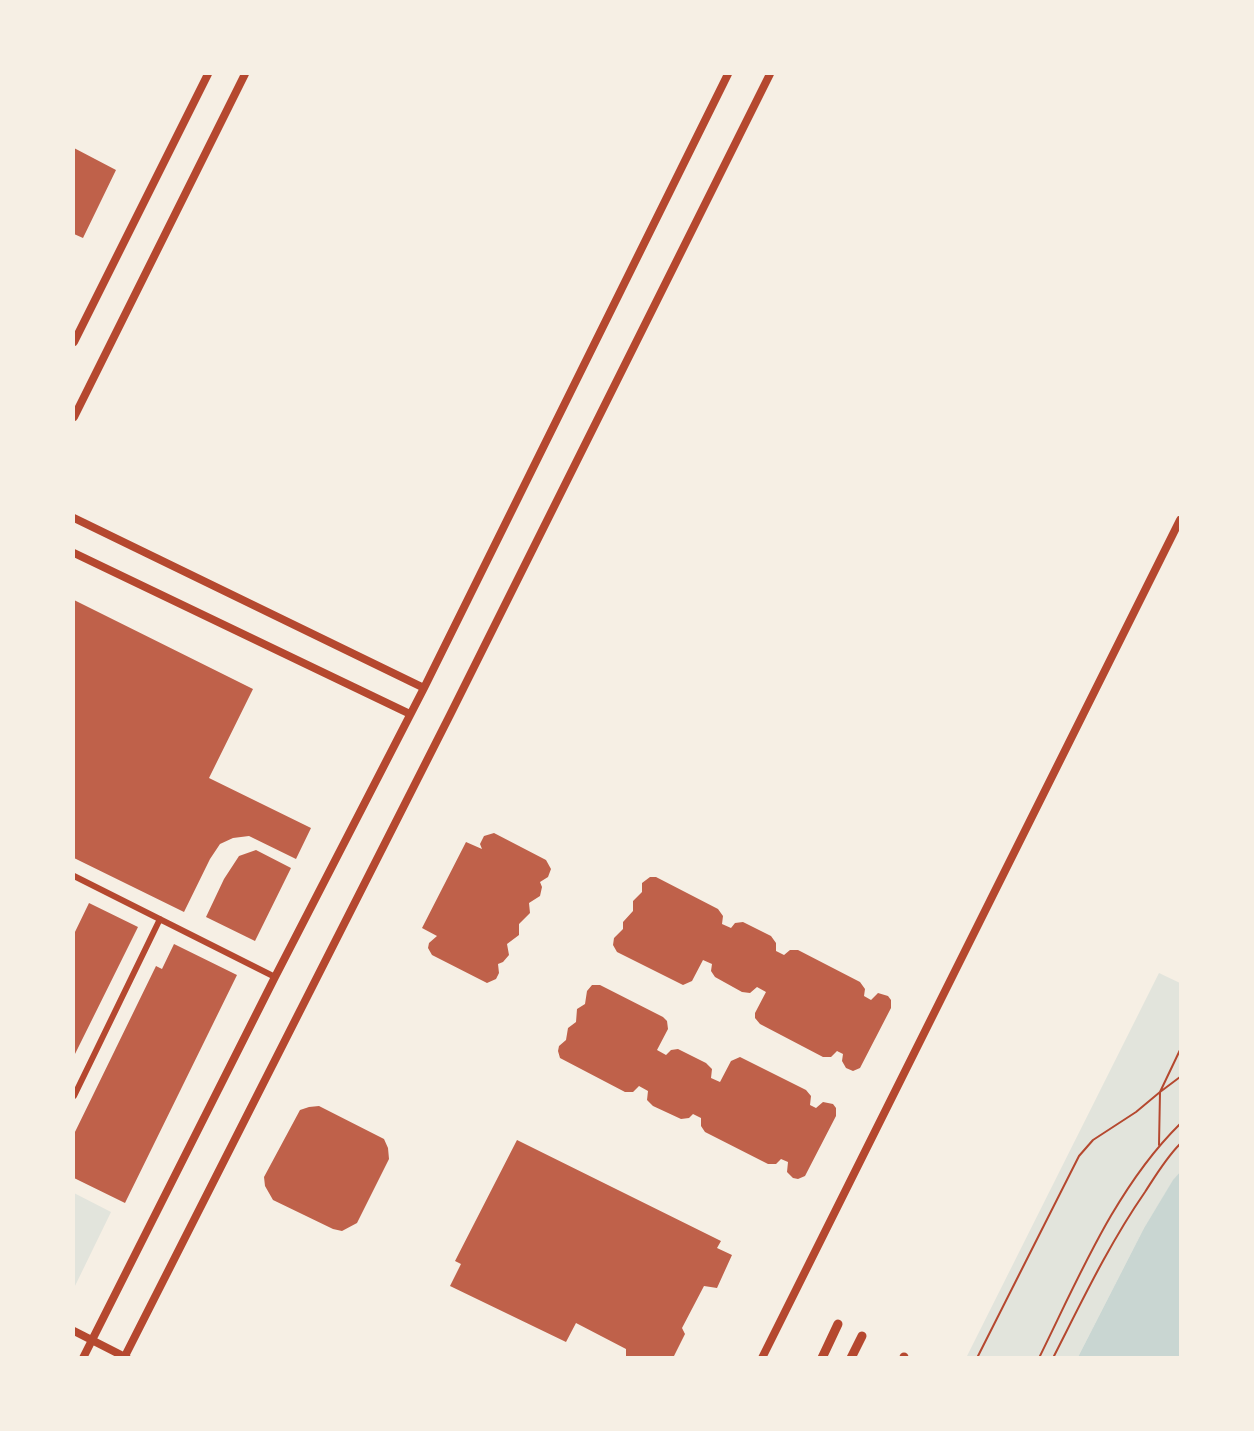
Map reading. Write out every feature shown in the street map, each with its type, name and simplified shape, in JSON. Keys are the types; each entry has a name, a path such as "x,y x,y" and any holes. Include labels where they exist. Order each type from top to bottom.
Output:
{"main road":[{"path":"822,1358 838,1324"},
{"path":"851,1358 862,1336"}],"street":[{"path":"74,342 208,74"},
{"path":"74,417 245,74"},
{"path":"83,1358 275,977 411,714 728,74"},
{"path":"74,1331 125,1357 450,715 770,74"},
{"path":"74,518 424,688"},
{"path":"762,1358 1180,520"},
{"path":"74,553 411,714"},
{"path":"74,876 275,977"},
{"path":"74,1096 160,919"}],"path":[{"path":"1159,1145 1160,1092 1180,1050"},
{"path":"977,1358 1079,1156 1093,1140 1136,1112 1180,1077"},
{"path":"1039,1358 1096,1243 1159,1145 1180,1124"},
{"path":"1053,1358 1109,1250 1170,1154 1180,1144"}],"shaded area":[{"path":"1159,973 1180,983 1180,1172 1144,1228 1078,1357 966,1358"},
{"path":"1180,1172 1180,1357 1078,1357 1144,1228"},
{"path":"74,1193 111,1212 74,1288"}],"building":[{"path":"74,148 116,170 83,238 74,234"},
{"path":"74,600 253,689 209,778 311,828 296,859 249,836 233,838 220,844 210,859 184,912 74,858"},
{"path":"494,833 546,860 551,869 548,877 540,882 542,887 540,896 529,903 530,913 519,924 519,935 507,944 509,955 498,964 499,973 496,979 487,983 432,955 428,948 429,943 437,936 422,928 466,842 482,849 480,844 484,836"},
{"path":"256,850 291,868 255,941 206,917 224,879 239,856"},
{"path":"650,877 656,877 718,909 723,916 722,924 731,928 735,923 743,922 771,936 776,943 776,951 784,955 790,950 798,950 860,982 865,989 864,996 871,1000 878,993 888,996 891,1000 891,1008 860,1068 853,1071 846,1068 842,1061 843,1054 837,1051 831,1057 823,1057 760,1024 755,1018 755,1013 766,992 757,987 750,993 742,992 715,977 711,971 712,964 703,960 692,981 683,985 617,952 613,945 614,938 623,929 623,922 633,911 633,901 642,892 642,883"},
{"path":"89,903 138,927 74,1056 74,934"},
{"path":"174,944 237,975 125,1203 74,1178 74,1134 156,966 162,969"},
{"path":"592,985 600,985 663,1017 667,1021 668,1029 657,1050 666,1055 671,1050 678,1049 706,1063 712,1069 711,1078 720,1082 731,1061 740,1057 806,1090 811,1096 810,1105 816,1108 823,1102 833,1104 836,1108 836,1116 805,1176 798,1179 793,1178 787,1172 788,1162 781,1159 776,1164 768,1164 705,1132 701,1126 701,1118 693,1114 689,1118 681,1119 653,1106 647,1100 648,1091 639,1086 633,1092 625,1092 560,1058 559,1046 566,1040 568,1028 576,1022 577,1009 585,1004 587,991"},
{"path":"319,1106 384,1139 388,1148 389,1159 357,1223 342,1231 333,1229 273,1200 265,1186 264,1177 300,1110"},
{"path":"517,1140 721,1241 717,1248 732,1255 717,1288 704,1286 682,1328 685,1334 673,1358 630,1358 626,1356 626,1349 576,1323 566,1342 450,1286 461,1264 455,1261"}]}
